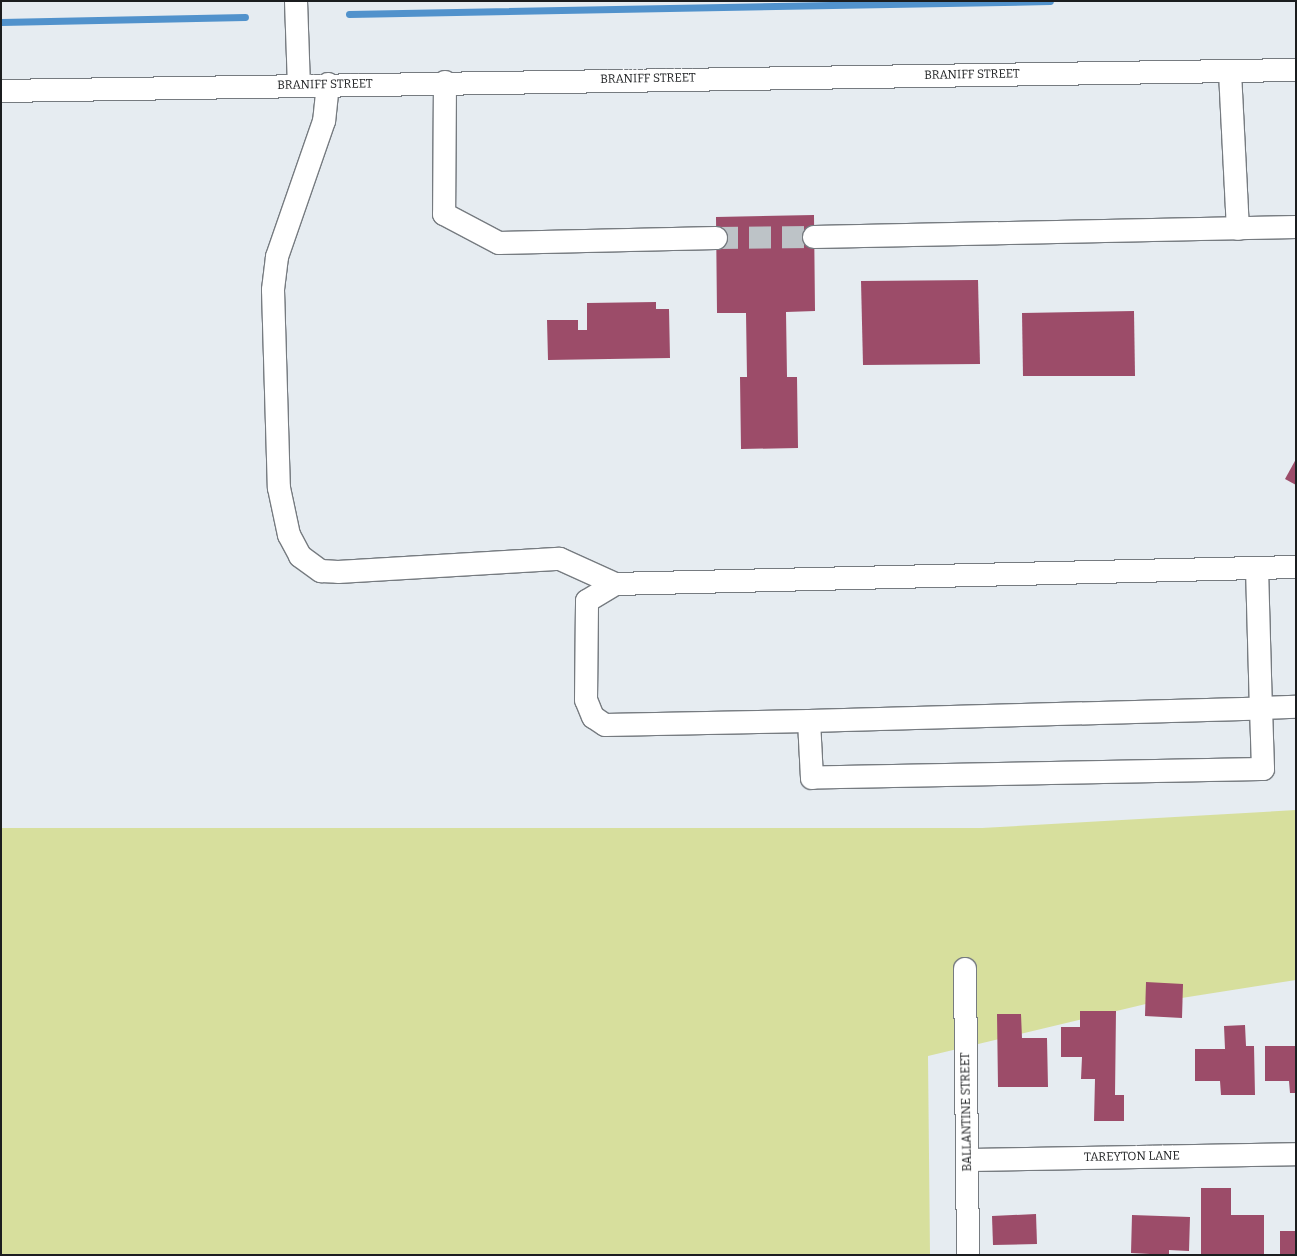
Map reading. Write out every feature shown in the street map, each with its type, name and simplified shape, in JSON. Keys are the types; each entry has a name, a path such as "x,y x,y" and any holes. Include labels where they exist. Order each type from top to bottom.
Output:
{"street":[{"path":"296,1 299,85"},
{"name":"BRANIFF STREET","path":"1,92 445,82 1296,70"},
{"path":"1230,72 1238,228"},
{"path":"445,82 444,214 499,243 716,238"},
{"path":"328,84 324,121 277,257 273,290 279,488 289,535 300,556 321,571 338,572 560,559 615,584 1296,567"},
{"path":"814,238 1296,227"},
{"path":"809,721 812,778 1263,769 1257,568"},
{"path":"615,584 587,601 585,615 586,700 593,717 605,725 651,726 1296,708"},
{"name":"BALLANTINE STREET","path":"965,969 968,1255"},
{"name":"TAREYTON LANE","path":"968,1160 1296,1154"}],"green space":[{"path":"1296,810 1296,980 1150,1003 928,1056 930,1255 1,1255 1,828 982,828"}],"building":[{"path":"814,215 815,311 786,312 787,377 797,377 798,448 741,449 740,377 747,377 746,313 717,313 716,217"},
{"path":"978,280 980,364 863,365 861,281"},
{"path":"656,302 656,309 669,309 670,358 548,360 547,320 578,320 578,330 587,330 587,303"},
{"path":"1134,311 1135,376 1023,376 1022,313"},
{"path":"1296,459 1296,485 1285,479"},
{"path":"1146,982 1183,984 1182,1018 1145,1016"},
{"path":"1080,1011 1116,1011 1115,1095 1124,1095 1124,1121 1094,1121 1095,1079 1081,1079 1082,1057 1061,1057 1061,1027 1080,1027"},
{"path":"997,1014 1021,1014 1022,1038 1047,1038 1048,1087 998,1087"},
{"path":"1245,1025 1246,1046 1254,1046 1255,1095 1221,1095 1220,1081 1195,1081 1195,1049 1225,1049 1224,1026"},
{"path":"1265,1046 1296,1046 1296,1093 1290,1093 1289,1081 1265,1081"},
{"path":"1201,1188 1231,1188 1231,1215 1264,1215 1264,1255 1201,1255"},
{"path":"1036,1214 1037,1244 993,1245 992,1216"},
{"path":"1132,1215 1190,1217 1189,1251 1169,1250 1169,1255 1131,1253"},
{"path":"1280,1231 1296,1231 1296,1255 1280,1255"}],"waterway":[{"path":"349,14 1050,1"},
{"path":"1,22 245,17"}],"tunnel":[{"path":"716,238 814,237"}]}
